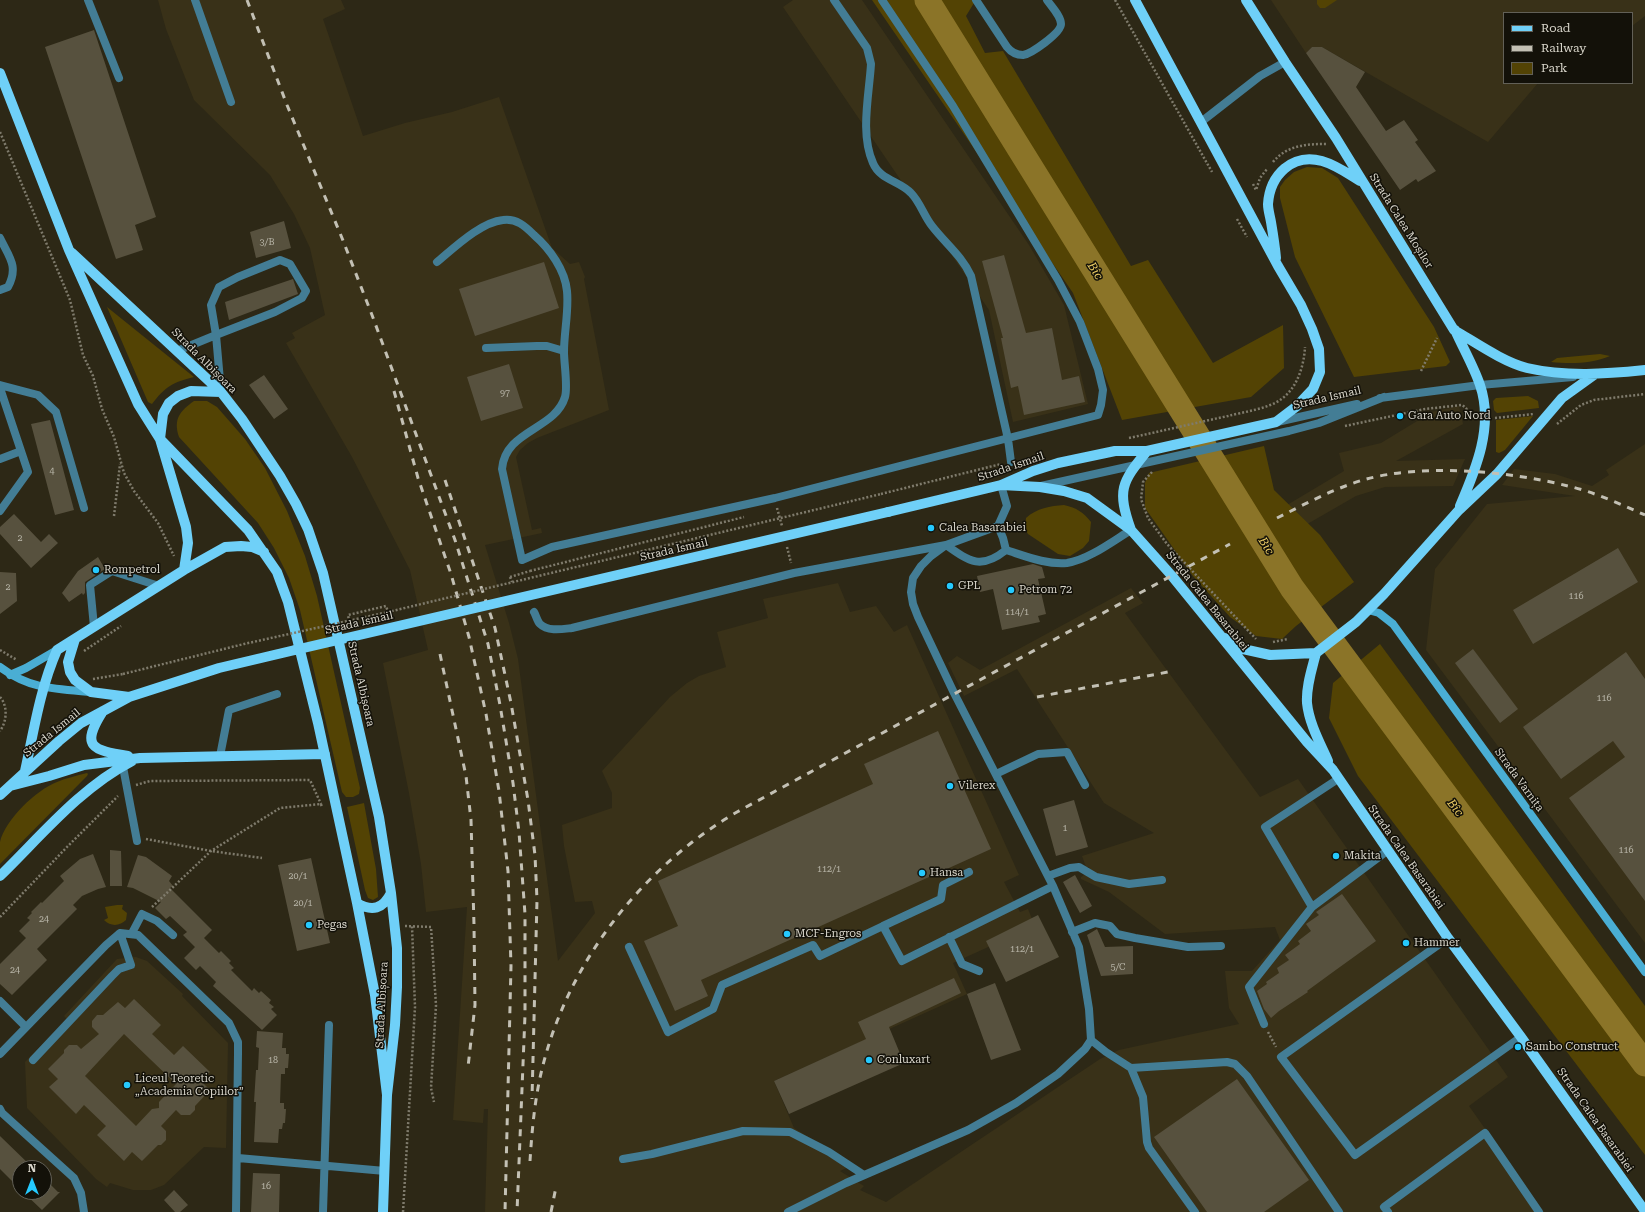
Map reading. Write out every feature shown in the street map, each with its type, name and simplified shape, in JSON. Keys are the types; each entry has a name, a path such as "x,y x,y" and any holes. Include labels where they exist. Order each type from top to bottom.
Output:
{"main road":[{"path":"1135,0 1278,266 1301,305 1319,349 1320,372 1313,389 1297,406 1276,422"},
{"name":"Strada Calea Moșilor","path":"1246,0 1285,62 1336,138 1454,330 1486,349 1526,368 1594,375"},
{"name":"Strada Albișoara","path":"0,73 69,250 138,404 160,439 248,530 277,572 288,602 325,754 357,903 375,995 387,1095"},
{"path":"1278,266 1268,205 1271,188 1277,175 1287,166 1302,160 1320,160 1339,167 1363,183"},
{"name":"Strada Albișoara","path":"69,250 221,392 242,419 280,476 296,504 316,553 324,581 375,798 391,893 397,948 395,1025 387,1095 383,1212"},
{"path":"1454,330 1480,385 1485,418 1481,450 1459,510"},
{"name":"Strada Ismail","path":"1594,375 1645,370"},
{"path":"1333,770 1316,735 1307,703 1308,686 1319,652 1356,622 1368,610 1459,510 1496,474 1562,398 1594,375"},
{"path":"184,570 188,543 186,527 160,439 163,414 169,403 178,396 191,391 221,392"},
{"name":"Strada Ismail","path":"0,795 71,731 104,710 129,697 219,668 1000,485 1033,471 1058,463 1115,451 1147,451 1276,422"},
{"name":"Strada Calea Basarabiei","path":"1131,530 1123,508 1122,496 1124,484 1128,475 1147,451"},
{"name":"Strada Calea Basarabiei","path":"1000,485 1040,486 1087,498 1131,530 1172,576 1307,742 1333,770 1448,938 1521,1036 1645,1210"},
{"path":"25,771 43,687 57,650 184,570 225,547 241,546 264,552"},
{"path":"1218,634 1243,649 1270,655 1319,652"},
{"path":"75,639 68,662 70,672 75,680 91,692 129,697"},
{"path":"104,710 93,728 91,736 96,748 106,752 140,758"},
{"path":"10,786 84,765 140,758 325,754"},
{"path":"0,876 83,794 99,781 122,766 140,758"},
{"path":"357,903 364,907 373,908 381,906 387,901 391,893"}],"street":[{"path":"88,0 119,78"},
{"path":"195,0 231,102"},
{"path":"834,0 867,48 870,56 871,64 867,140 873,163 879,173 910,192 931,226 967,267 971,276 1008,438 1012,462"},
{"path":"437,262 482,227 492,222 509,220 524,226 540,240 553,255 564,278 567,291 564,351 565,396 561,406 554,415 511,446 502,463 502,469 522,560 552,547 775,498 1098,415 1103,390 1098,369 1080,322 1058,280 953,106 882,0"},
{"path":"976,0 1007,47 1013,53 1021,55 1032,51 1056,33 1060,28 1060,20 1047,0"},
{"path":"1201,122 1260,76 1285,62"},
{"path":"0,238 14,268 14,277 8,287 0,290"},
{"path":"177,351 216,335 275,312 302,298 306,291 290,264 280,260 238,277 219,287 211,305 216,335 221,392"},
{"path":"486,348 547,346 564,351"},
{"name":"Strada Ismail","path":"1276,422 1384,397 1480,385 1594,375"},
{"path":"0,387 28,472 0,512"},
{"path":"0,387 38,395 56,412 84,508"},
{"name":"Strada Ismail","path":"1040,486 1319,423 1384,397"},
{"path":"0,459 21,451"},
{"path":"534,612 539,624 546,628 558,630 572,628 794,573 946,545 998,526 1007,506 1000,485"},
{"path":"998,526 1006,550"},
{"path":"1006,550 1048,562 1067,563 1086,557 1131,530"},
{"path":"946,545 967,560 979,562 994,560 1006,550"},
{"path":"788,1212 864,1175 968,1130 1016,1103 1058,1074 1085,1049 1091,1040 1085,978 1078,947 1072,932 1053,886 954,693 918,618 913,604 911,592 913,578 921,566 931,556 946,545"},
{"path":"94,627 90,586 112,571 159,586"},
{"name":"Strada Varnița","path":"1368,610 1379,613 1393,624 1645,972"},
{"path":"10,675 26,668 57,650"},
{"path":"0,667 10,675 20,680 43,687 91,692"},
{"path":"220,756 229,710 277,694"},
{"path":"996,774 1038,754 1067,752 1085,785"},
{"path":"122,766 140,840"},
{"path":"1312,907 1265,828 1338,779"},
{"path":"1264,1024 1249,987 1312,907 1387,851"},
{"path":"1048,876 1070,868 1078,867 1096,877 1129,884 1162,880"},
{"path":"629,947 668,1032 713,1009 722,985 813,945 820,956 941,899 943,885 969,872"},
{"path":"883,926 902,961 1053,886"},
{"path":"132,933 142,914 157,921 173,935"},
{"path":"1072,932 1095,923 1110,926 1117,934 1135,938 1188,947 1220,946"},
{"path":"34,1060 119,969 131,965 120,933"},
{"path":"0,1054 106,945 120,933 132,933 138,935 222,1016 234,1032 238,1042 238,1158 236,1212"},
{"path":"949,937 962,964 979,971"},
{"path":"1448,938 1281,1057 1355,1155 1521,1036"},
{"path":"0,1001 26,1027"},
{"path":"322,1212 325,1165 329,1025"},
{"path":"1091,1040 1106,1052 1131,1068 1143,1097 1147,1142 1149,1148 1195,1212"},
{"path":"1131,1068 1227,1062 1235,1064 1247,1076 1339,1212"},
{"path":"0,1109 2,1113 74,1178 81,1194 84,1212"},
{"path":"623,1159 652,1154 743,1131 790,1132 829,1152 864,1175"},
{"path":"1388,1212 1384,1207 1485,1133 1539,1212"},
{"path":"238,1158 385,1171"}],"path":[{"path":"1115,0 1216,178"},
{"path":"0,132 70,300 83,355 93,376 102,409 114,437 120,463 134,491 158,523 174,556"},
{"path":"1237,218 1248,237"},
{"path":"1421,371 1437,338"},
{"path":"1140,436 1247,411 1280,400 1288,393 1296,382 1304,365 1305,341"},
{"path":"1553,427 1581,405 1594,400 1645,394"},
{"path":"1339,427 1425,409 1462,405 1466,408 1472,419"},
{"path":"1495,418 1535,414"},
{"path":"88,678 95,679 122,674 314,627 388,612 1012,462"},
{"path":"114,516 120,463"},
{"path":"1154,470 1143,482 1141,499 1148,518 1167,544 1255,639 1260,640"},
{"path":"770,511 777,509"},
{"path":"512,582 510,577 530,571 746,517"},
{"path":"359,613 386,606 388,612"},
{"path":"82,652 123,624"},
{"path":"1269,642 1288,639"},
{"path":"0,697 3,700 7,713 0,731"},
{"path":"0,917 67,847 127,788 150,781 310,780 322,808"},
{"path":"142,914 156,904 211,851 280,808 321,804"},
{"path":"140,840 262,858"},
{"path":"404,918 405,926 431,927 436,986 431,1088 434,1102"},
{"path":"403,1212 415,1007 412,926"},
{"path":"1264,1024 1281,1057"}],"shaded area":[{"path":"158,0 341,0 345,9 323,19 363,136 405,123 452,112 499,97 552,248 570,264 579,262 585,277 584,279 609,410 537,438 520,450 516,457 532,530 541,528 542,533 485,545 509,623 518,659 558,961 595,913 592,901 575,902 564,846 562,825 612,808 612,793 602,771 670,697 687,683 699,676 726,667 717,632 768,618 763,599 838,583 850,612 876,606 894,632 907,625 1019,875 1004,882 1020,912 1028,909 1032,919 1028,929 953,963 967,994 774,1081 794,1128 853,1165 840,1171 864,1186 860,1190 886,1202 1100,1059 1119,1050 1239,1024 1229,1008 1225,971 1252,971 1280,940 1275,927 1165,934 1109,892 1081,879 1081,877 1090,871 1089,867 1086,867 1082,856 1154,833 1104,803 1017,669 964,696 948,663 957,656 980,670 1131,588 1143,603 1125,613 1260,797 1298,779 1508,1077 1469,1106 1544,1212 485,1212 488,1109 484,1109 483,1123 453,1120 467,907 426,912 421,864 409,793 383,663 428,650 410,570 352,457 286,343 295,338 292,333 325,315 310,248 294,214 270,175 194,100 166,29"},
{"path":"793,0 862,0 1029,245 1064,305 1088,404 1013,422 989,310 783,7"},
{"path":"1271,0 1645,0 1645,16 1633,25 1633,12 1503,12 1503,84 1537,84 1488,142 1322,47 1312,47 1306,53"},
{"path":"1459,406 1463,424 1396,461 1465,459 1453,486 1385,487 1356,496 1290,534 1277,511 1344,471 1339,453 1381,443 1432,412"},
{"path":"1645,444 1645,943 1426,650 1435,569 1487,504 1575,496 1502,485 1514,469 1555,474 1592,486 1609,475 1606,470"},
{"name":"Liceul Teoretic „Academia Copiilor”","path":"136,957 147,961 183,994 182,996 228,1043 226,1148 204,1147 164,1185 151,1190 133,1190 110,1183 107,1187 96,1179 27,1108 25,1062 67,1019 64,1016 117,959"}],"green space":[{"path":"872,0 972,0 974,3 966,16 985,53 1003,51 1131,266 1148,260 1213,363 1283,325 1284,368 1251,397 1122,420 1073,293"},
{"path":"1317,0 1337,0 1325,8 1320,8 1317,4"},
{"path":"1307,167 1322,168 1338,178 1434,327 1450,362 1446,366 1354,377 1295,257 1280,198 1280,187 1285,180 1294,172"},
{"path":"107,307 194,377 175,383 165,389 152,404 148,402"},
{"path":"1600,354 1610,356 1596,361 1581,363 1551,362 1557,358"},
{"path":"1528,396 1538,401 1539,408 1497,413 1494,410 1493,401 1496,398"},
{"path":"194,401 207,401 217,407 245,439 265,468 287,511 305,556 317,596 360,788 359,794 353,797 346,797 342,792 300,610 289,578 274,548 258,523 179,437 177,431 177,420 185,408"},
{"path":"1533,416 1505,450 1499,453 1496,452 1496,420"},
{"path":"1264,446 1274,490 1320,535 1354,582 1296,626 1282,639 1256,636 1230,617 1193,576 1145,508 1145,483 1149,473"},
{"path":"1064,505 1079,511 1091,522 1089,541 1083,548 1070,556 1058,554 1028,534 1025,529 1026,518 1030,515 1049,507"},
{"path":"1380,644 1645,1006 1645,1155 1358,776 1329,718 1333,683"},
{"path":"87,773 87,776 0,864 0,842 3,833 8,824 22,807 49,786 64,779"},
{"path":"364,803 376,869 378,897 373,900 368,898 365,890 347,807"},
{"path":"123,905 122,909 127,913 126,920 121,924 112,925 104,920 108,918 105,907"}],"building":[{"path":"94,30 156,217 135,225 143,250 116,259 45,47"},
{"path":"1312,47 1322,47 1365,72 1356,87 1386,131 1404,120 1418,140 1415,142 1436,171 1418,182 1416,179 1400,190 1306,53"},
{"path":"284,221 291,248 256,258 250,232"},
{"path":"1004,255 1026,333 1052,328 1062,380 1079,376 1085,402 1024,415 1018,386 1011,388 1001,338 1003,338 982,261"},
{"path":"544,262 559,308 475,336 459,289"},
{"path":"293,279 298,294 229,320 225,302"},
{"path":"509,364 523,408 481,421 467,377"},
{"path":"264,375 288,409 274,419 249,385"},
{"path":"50,420 74,510 55,515 31,424"},
{"path":"14,514 41,542 49,534 58,543 31,568 0,534 0,527"},
{"path":"1618,548 1638,582 1533,644 1513,610"},
{"path":"98,557 105,569 85,582 85,593 83,595 82,593 69,602 62,593 78,571"},
{"path":"1033,564 1042,567 1045,578 1038,579 1046,614 1038,616 1040,622 1002,630 993,589 980,592 977,576"},
{"path":"0,572 16,573 17,601 0,614"},
{"path":"1473,649 1518,709 1500,723 1455,663"},
{"path":"1626,652 1645,679 1645,901 1569,798 1625,757 1613,741 1561,779 1523,727"},
{"path":"938,731 991,849 701,980 708,996 675,1011 644,941 678,926 658,881 873,784 864,764"},
{"path":"1074,800 1088,847 1056,856 1043,809"},
{"path":"110,850 121,851 122,886 110,886"},
{"path":"93,854 106,887 82,896 73,905 77,909 37,949 47,960 12,995 0,984 0,964 26,938 19,931 30,920 27,918 32,913 31,912 64,881 60,876 80,859"},
{"path":"138,855 146,857 172,876 169,881 173,886 170,888 212,930 204,938 219,953 221,951 231,961 229,963 234,968 231,970 252,991 254,988 259,993 261,991 271,1000 269,1003 274,1007 271,1009 277,1015 262,1030 213,986 216,982 200,966 196,970 184,958 195,947 183,935 187,932 170,916 166,919 155,908 161,902 133,888 127,887"},
{"path":"311,858 330,943 297,951 278,865"},
{"path":"1075,875 1092,906 1080,913 1063,882"},
{"path":"1342,894 1376,941 1271,1018 1264,1009 1257,991 1267,984 1266,982 1279,973 1277,968 1289,960 1285,955 1300,944 1298,941 1311,931 1306,924 1319,915 1316,912"},
{"path":"1038,915 1059,957 1006,982 986,941"},
{"path":"1097,929 1105,947 1133,946 1133,974 1101,976 1087,935"},
{"path":"954,978 961,993 889,1027 904,1063 789,1114 774,1081 866,1039 858,1022"},
{"path":"995,983 1021,1050 991,1060 967,994"},
{"path":"134,999 161,1025 152,1034 174,1055 183,1046 210,1072 201,1081 210,1090 195,1106 195,1110 190,1115 181,1115 176,1110 161,1126 166,1131 166,1140 161,1145 158,1145 142,1161 132,1152 124,1161 97,1135 106,1126 84,1105 76,1114 49,1087 58,1079 48,1069 64,1053 64,1050 69,1045 77,1045 81,1049 99,1034 92,1027 92,1021 97,1015 103,1015 118,1002 125,1008","holes":["124,1034 176,1084 159,1102 159,1108 152,1109 136,1126 85,1076"]},
{"path":"257,1031 283,1033 282,1048 286,1048 286,1054 289,1054 288,1068 285,1068 285,1074 281,1074 280,1103 284,1103 284,1109 286,1109 285,1123 283,1123 282,1129 279,1129 278,1143 254,1142 256,1102 254,1102 259,1048 256,1047"},
{"path":"1237,1079 1309,1180 1264,1212 1207,1212 1154,1137"},
{"path":"0,1136 25,1160 12,1160 12,1181 0,1169"},
{"path":"253,1173 280,1174 279,1212 251,1212"},
{"path":"52,1186 60,1192 52,1200"},
{"path":"174,1190 188,1205 180,1212 175,1212 164,1200"},
{"path":"31,1200 52,1200 42,1210"}],"waterway":[{"name":"Bîc","path":"927,0 1292,588 1645,1064"}],"railway":[{"path":"247,0 287,105 372,315 455,540 488,644 513,783 519,832 525,914 525,1015 517,1212"},
{"path":"394,391 418,478 451,574 469,637 486,714 499,791 508,871 511,966 505,1212"},
{"path":"1277,518 1330,492 1363,480 1386,475 1438,470 1493,473 1545,481 1587,492 1645,515"},
{"path":"445,480 495,628 511,703 528,800 535,855 537,900 532,1099"},
{"path":"530,1161 534,1113 543,1065 555,1026 572,988 592,953 615,919 642,888 671,859 703,834 737,812 1230,544"},
{"path":"440,654 466,776 471,820 475,1005 468,1067"},
{"path":"1037,697 1168,672"},
{"path":"551,1212 556,1187"}],"place":[{"name":"Gara Auto Nord","path":"1400,416"},
{"name":"Calea Basarabiei","path":"931,528"},
{"name":"Rompetrol","path":"96,570"},
{"name":"GPL","path":"950,586"},
{"name":"Petrom 72","path":"1011,590"},
{"name":"Vilerex","path":"950,786"},
{"name":"Makita","path":"1336,856"},
{"name":"Hansa","path":"922,873"},
{"name":"Pegas","path":"309,925"},
{"name":"MCF-Engros","path":"787,934"},
{"name":"Hammer","path":"1406,943"},
{"name":"Sambo Construct","path":"1518,1047"},
{"name":"Conluxart","path":"869,1060"},
{"name":"Liceul Teoretic „Academia Copiilor”","path":"127,1085"}]}
